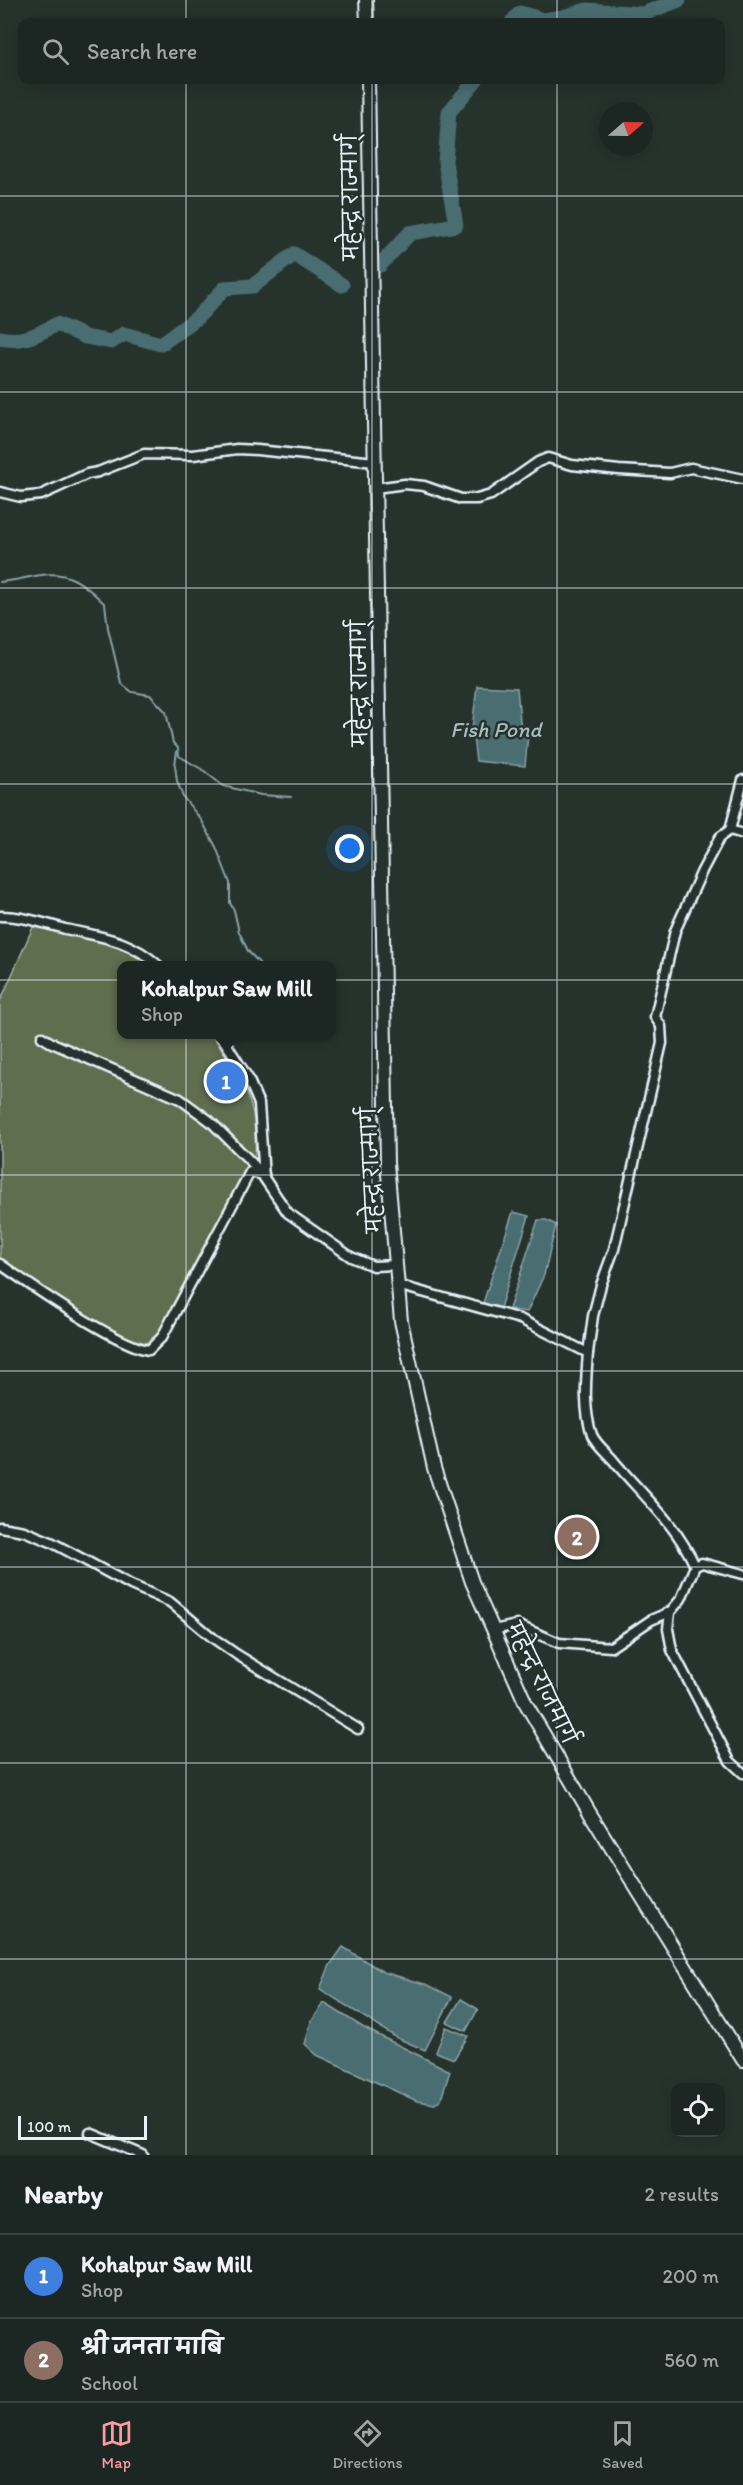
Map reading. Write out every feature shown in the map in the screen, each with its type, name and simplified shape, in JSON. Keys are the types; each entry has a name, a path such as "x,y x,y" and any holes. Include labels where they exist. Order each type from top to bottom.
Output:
{"highway":[{"path":"366,0 367,18"},
{"name":"महेन्द्र राज्मार्ग्","path":"368,84 387,1163 397,1286"},
{"name":"महेन्द्र राजमार्ग","path":"397,1286 401,1321 434,1467 472,1582 526,1704 591,1815 743,2060"}],"street":[{"path":"0,492 21,497 41,495 87,474 106,470 144,454 193,455 237,449 375,462"},
{"path":"375,488 405,484 424,486 461,499 477,499 491,495 538,462 548,458 572,465 619,470 670,473 691,468 743,478"},
{"path":"695,1566 681,1538 663,1514 593,1438 586,1412 588,1353 593,1316 614,1249 662,1043 661,1026 655,1017 675,931 720,837 730,830 743,780"},
{"path":"730,830 743,834"},
{"path":"0,916 41,922 125,943 145,953 154,961"},
{"path":"42,1036 50,1042 180,1099 210,1121 264,1175 288,1213 351,1257 373,1266 396,1265"},
{"path":"223,1039 236,1056 259,1104 264,1175"},
{"path":"0,1264 108,1333 141,1349 149,1350 162,1337 250,1172 264,1175"},
{"path":"397,1286 520,1319 588,1353"},
{"path":"0,1527 24,1531 51,1542 131,1585 170,1602 229,1649 358,1729"},
{"path":"493,1630 517,1625 559,1643 611,1647 651,1620 670,1612 681,1599 695,1566 702,1563 743,1574"},
{"path":"670,1612 668,1629 672,1650 730,1761 743,1773"},
{"path":"90,2133 143,2155"}],"green space":[{"path":"33,927 109,945 143,961 117,961 117,1039 215,1039 241,1080 254,1118 254,1157 161,1333 151,1343 118,1333 97,1322 0,1261 0,1002"}],"water":[{"name":"Fish Pond","path":"477,686 517,688 521,732 528,734 525,766 476,761 472,729"},
{"path":"513,1212 529,1216 500,1308 483,1303"},
{"path":"538,1220 546,1220 556,1225 544,1275 527,1312 509,1309"},
{"path":"343,1947 383,1972 428,1985 452,1997 425,2050 397,2038 320,1989 330,1965"},
{"path":"461,1999 478,2009 466,2031 447,2022"},
{"path":"324,2003 364,2028 450,2071 441,2099 435,2104 417,2101 317,2055 305,2044 311,2022"},
{"path":"446,2027 468,2036 454,2059 436,2052"}],"waterway":[{"path":"556,18 587,10 643,14 679,0"},
{"path":"516,18 520,13 536,18"},
{"path":"380,265 410,233 456,225 445,162 449,112 473,84"},
{"path":"0,338 23,339 57,324 85,337 111,342 124,334 161,344 197,318 225,288 253,286 294,254 342,285"},
{"path":"0,582 54,574 71,578 85,586 105,604 108,628 121,683 132,692 150,695 166,712 173,743 178,748 179,756 203,770 223,786 261,795 291,797"},
{"path":"177,751 175,765 177,781 183,797 202,821 216,847 230,883 230,903 239,932 248,951 257,961"}],"place":[{"name":"Kohalpur Saw Mill","path":"226,1081"},
{"name":"श्री जनता माबि","path":"577,1537"}]}
